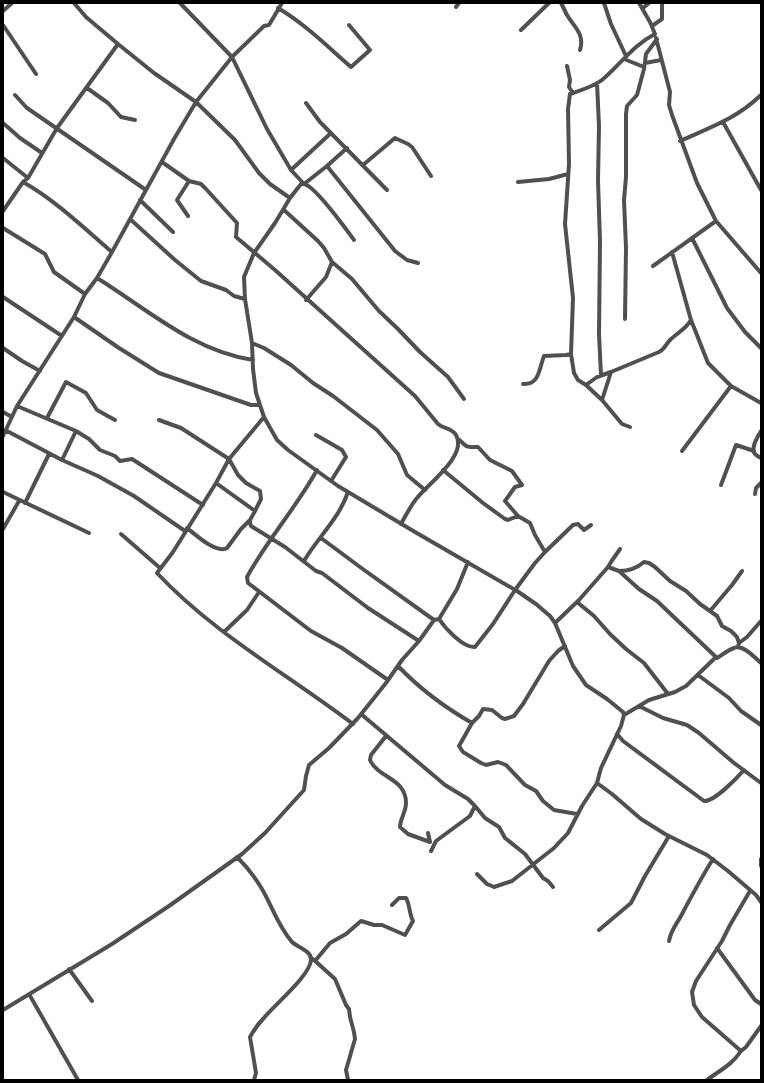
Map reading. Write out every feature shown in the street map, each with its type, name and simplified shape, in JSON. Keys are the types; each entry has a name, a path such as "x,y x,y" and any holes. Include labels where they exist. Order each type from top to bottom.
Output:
{"street":[{"path":"3,11 12,3"},
{"path":"74,3 86,17 118,44 154,73 196,102 235,140 270,184 290,198"},
{"path":"180,3 232,57 267,130 291,170 304,184 310,186 354,240"},
{"path":"3,436 17,406 74,317 85,294 97,278 196,102 232,57 264,26 269,24 282,3"},
{"path":"521,30 549,3"},
{"path":"561,3 567,15 578,30 582,42 580,50"},
{"path":"604,3 625,58 644,65 661,60"},
{"path":"640,3 655,34 670,92 669,105 680,141 697,183 716,221 761,273"},
{"path":"643,8 649,3"},
{"path":"652,26 662,19 662,3"},
{"path":"278,8 304,26 351,67 370,50 349,25"},
{"path":"3,25 36,74"},
{"path":"630,427 622,424 602,400 586,385 578,380 574,373 571,354 573,298 565,224 568,174 568,109 570,94 602,80 638,44 655,34"},
{"path":"625,319 626,248 624,200 626,177 626,114 627,106 637,94 646,54 656,39"},
{"path":"4,209 23,182 28,178 57,128 118,44"},
{"path":"567,66 570,80 569,87 573,93"},
{"path":"597,83 600,242 599,334 601,375"},
{"path":"87,88 108,103 121,117 135,120"},
{"path":"15,95 27,108 146,190"},
{"path":"680,141 723,122 750,105 761,95"},
{"path":"306,103 320,122 387,190"},
{"path":"723,122 761,190"},
{"path":"3,123 20,138 42,153"},
{"path":"291,170 331,133"},
{"path":"363,165 395,138 412,147 430,176"},
{"path":"347,148 327,166 304,184 301,184 290,198 284,210 254,253 244,277 245,299 252,343 256,393 264,417 277,440 288,450 348,492 468,562 536,604 550,616 555,623 573,666 586,685 617,707 623,712 624,715"},
{"path":"3,158 28,178"},
{"path":"162,162 189,181 201,184 237,223 236,237 275,270 306,300 414,396 442,428 452,430 456,434 458,446 453,458 417,498 401,524"},
{"path":"327,166 395,250 407,260 418,263"},
{"path":"518,182 549,179 568,174"},
{"path":"188,216 177,200 189,181"},
{"path":"23,182 35,189 81,225 112,252"},
{"path":"140,200 173,232"},
{"path":"284,210 324,248 332,262 352,279 379,311 420,352 448,377 464,399"},
{"path":"130,219 200,281 226,290 234,296 245,299"},
{"path":"653,266 716,221"},
{"path":"3,228 45,254 54,272 85,294"},
{"path":"692,238 727,308 745,332 761,348"},
{"path":"672,252 691,320 708,363 731,386 761,404"},
{"path":"306,300 326,277 332,262"},
{"path":"97,278 182,335 221,353 253,360"},
{"path":"3,297 62,336"},
{"path":"74,317 159,373 251,405 260,405"},
{"path":"586,385 601,375 660,352 665,348 669,341 689,324 691,320"},
{"path":"252,343 264,348 291,365 377,430 398,454 407,474 425,490"},
{"path":"3,348 40,371"},
{"path":"523,384 528,384 535,381 539,375 544,356 571,354"},
{"path":"602,400 611,372"},
{"path":"47,418 66,382 86,392 97,410 115,420"},
{"path":"682,451 731,386"},
{"path":"17,406 76,432 89,439 100,450 115,456 120,461 132,459 202,505"},
{"path":"3,412 12,417"},
{"path":"264,417 230,459 173,552 157,573 192,607 224,632 316,696 352,724"},
{"path":"6,431 49,454 98,476 134,496 215,548 224,550 250,520 262,499 260,491 246,483 238,475 230,459 181,428 159,420"},
{"path":"754,451 755,444 761,431"},
{"path":"62,460 76,432"},
{"path":"316,434 342,450 346,457 331,480"},
{"path":"458,439 465,445 478,447 490,460 512,471 522,485 515,487 505,501 518,516 530,523 545,552"},
{"path":"721,485 736,445 754,451 755,454 761,458"},
{"path":"25,503 49,454"},
{"path":"317,470 297,503 271,538 247,577 248,583 311,631 342,648 388,680"},
{"path":"443,470 505,519 508,520 518,516"},
{"path":"216,483 255,511"},
{"path":"755,494 756,488 761,483"},
{"path":"3,492 89,533"},
{"path":"304,561 311,549 321,538 334,519 348,492"},
{"path":"3,529 20,501"},
{"path":"250,520 251,526 304,561 368,608 419,641"},
{"path":"321,538 436,620 452,635 469,647 475,647 493,624 514,590 545,552 573,525 578,524 584,530 591,525"},
{"path":"121,534 160,568"},
{"path":"555,623 578,602 608,567 620,549"},
{"path":"3,1010 69,969 96,955 163,910 237,857 265,833 304,790 306,776 310,765 329,748 361,714 409,650 419,641 436,620 463,577 468,562"},
{"path":"608,567 619,571 628,571 638,567 644,562 649,563 670,581 686,590 700,604 717,616 722,626 734,634 739,645 761,663"},
{"path":"619,571 639,589 657,601 716,657"},
{"path":"710,611 742,571"},
{"path":"224,632 247,610 259,592"},
{"path":"578,602 594,616 610,634 644,664 668,694"},
{"path":"477,874 487,884 494,887 512,881 554,848 568,833 577,814 597,783 601,768 624,715 649,700 686,686 716,657 717,658 739,645 761,621"},
{"path":"565,646 549,661 514,716 506,719 502,718 492,710 482,709 479,716 472,722 459,746 463,752 481,763 486,765 498,762 506,765 524,785 536,792 543,801 554,810 577,814"},
{"path":"398,666 412,681 439,703 472,722"},
{"path":"698,675 729,698 741,711 761,725"},
{"path":"640,706 663,718 687,725 761,783"},
{"path":"361,714 445,785 475,806 485,818 499,828 505,838 525,854 543,878 553,887"},
{"path":"617,734 623,741 704,801 708,802 713,800 744,770"},
{"path":"386,736 371,754 370,760 373,765 385,776 399,784 404,792 406,803 400,827 408,834 430,842 428,833"},
{"path":"597,783 641,819 669,836 713,859 756,895 761,902"},
{"path":"431,850 436,841 470,816 475,806"},
{"path":"599,930 631,903 669,836"},
{"path":"237,857 248,868 262,889 273,912 293,943 335,979 349,1009 354,1039 346,1070 348,1080"},
{"path":"669,941 671,931 675,927 688,900 713,859"},
{"path":"761,859 761,866"},
{"path":"740,1051 702,1017 694,1004 692,992 696,981 750,891"},
{"path":"756,895 761,892"},
{"path":"315,961 330,943 346,934 361,921 382,926 405,935 413,921 409,914 409,903 406,898 398,898 392,905"},
{"path":"717,948 755,1000 761,1004"},
{"path":"254,1080 256,1073 250,1037 263,1018 303,976 311,961 310,956"},
{"path":"69,969 92,1001"},
{"path":"29,994 78,1080"},
{"path":"707,1080 734,1060 740,1051 746,1047 761,1026"}]}
